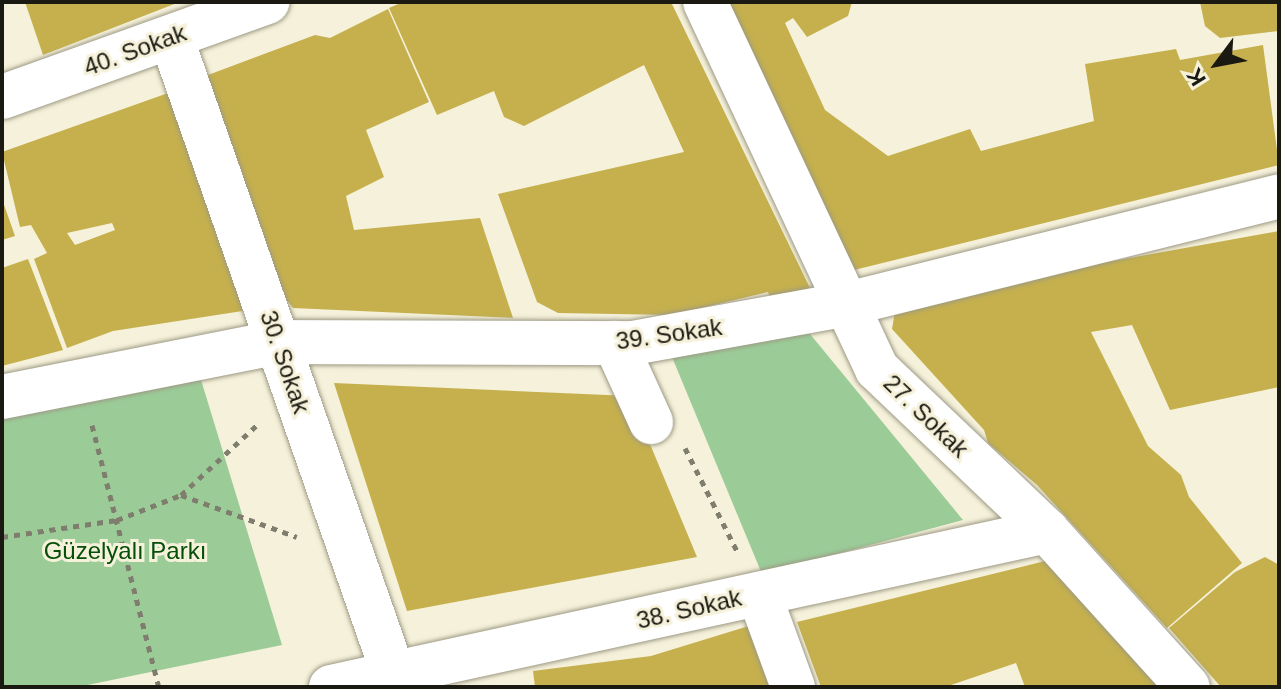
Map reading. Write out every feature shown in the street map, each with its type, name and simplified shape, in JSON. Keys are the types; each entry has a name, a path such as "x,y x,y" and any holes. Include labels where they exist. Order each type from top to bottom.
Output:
{"street":[{"name":"40. Sokak","path":"2,97 268,2"},
{"name":"27. Sokak","path":"705,2 843,305 877,369 1047,531 1188,687"},
{"name":"30. Sokak","path":"171,37 396,681"},
{"name":"39. Sokak","path":"2,397 279,342 615,343 843,305 1279,196"},
{"path":"615,343 667,432"},
{"name":"38. Sokak","path":"331,687 396,681 759,594 1047,531"},
{"path":"759,594 793,687"}],"path":[{"path":"81,381 159,687"},
{"path":"2,537 117,520 181,495 294,389"},
{"path":"667,432 759,594"},
{"path":"181,495 353,557"}],"green space":[{"path":"810,334 963,520 762,574 667,345"},
{"name":"Güzelyalı Parkı","path":"198,370 282,645 78,687 2,687 2,408"}],"building":[{"path":"25,2 177,2 177,3 43,55"},
{"path":"403,2 671,2 810,288 772,303 768,292 672,315 558,313 537,302 498,194 684,152 644,65 524,126 504,117 494,91 437,115 389,8"},
{"path":"714,2 852,2 848,16 807,37 793,18 785,23 825,110 888,156 970,129 981,151 1094,121 1085,64 1176,49 1180,60 1263,45 1279,165 838,274"},
{"path":"1200,2 1279,2 1279,31 1220,38 1205,26"},
{"path":"388,9 429,102 366,130 384,177 346,196 354,230 480,218 513,318 293,308 272,281 200,78 315,35 330,38"},
{"path":"171,92 249,310 113,331 67,348 34,259 47,253 31,225 20,227 2,152","holes":["112,223 115,230 75,245 67,233"]},
{"path":"2,199 15,236 2,240"},
{"path":"1279,231 1279,387 1170,410 1132,325 1091,332 1148,446 1181,475 1189,497 1242,563 1167,628 1037,485 988,443 984,430 892,329 897,300"},
{"path":"28,259 63,350 2,366 2,268"},
{"path":"334,383 630,396 697,557 407,611"},
{"path":"1265,557 1279,565 1279,687 1221,687 1169,628 1235,572"},
{"path":"1045,561 1159,687 1025,687 1016,663 945,687 821,687 797,622"},
{"path":"752,625 773,687 535,687 533,671 651,656"}]}
